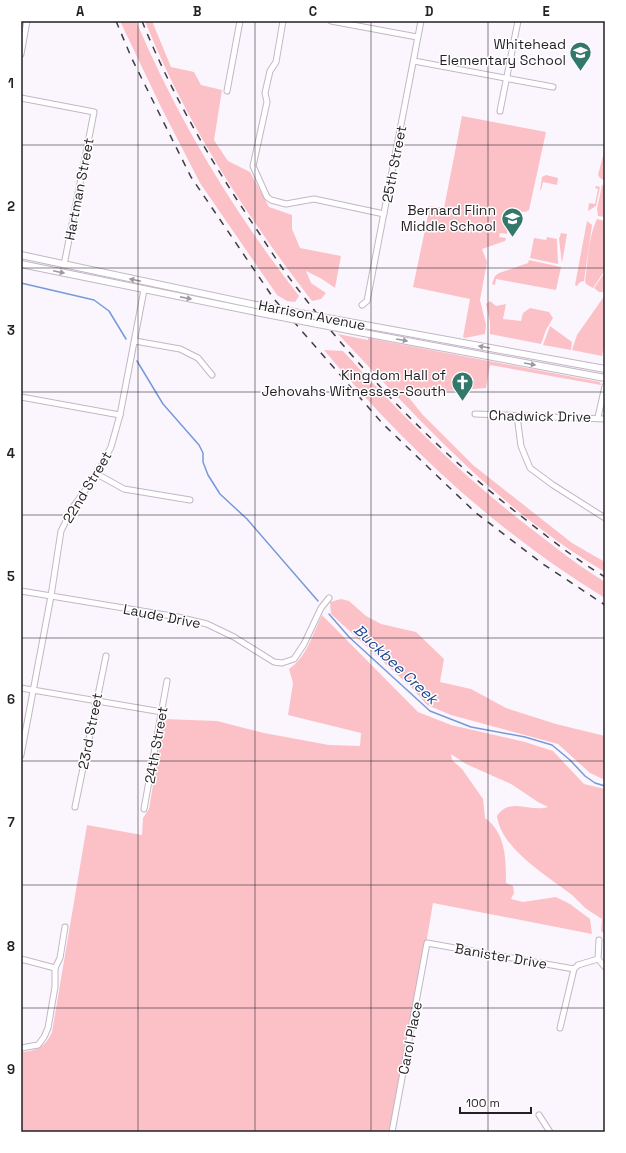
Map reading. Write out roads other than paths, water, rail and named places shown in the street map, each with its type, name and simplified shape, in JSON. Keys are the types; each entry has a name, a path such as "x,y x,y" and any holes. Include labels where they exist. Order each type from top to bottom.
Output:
{"main road":[{"name":"Harrison Avenue","path":"21,255 256,305 605,369"},
{"name":"Harrison Avenue","path":"21,264 261,314 605,378"}],"street":[{"path":"21,54 27,21"},
{"path":"227,91 240,21"},
{"path":"283,21 276,62 270,71 265,93 267,102 253,166 267,197 271,200 286,204 314,199 384,214"},
{"path":"331,21 417,37"},
{"name":"25th Street","path":"362,305 366,301 421,21"},
{"path":"500,112 518,21"},
{"path":"414,61 553,87"},
{"name":"Hartman Street","path":"21,98 94,112 64,265"},
{"name":"22nd Street","path":"21,755 51,596 56,554 62,531 73,507 96,474 111,447 120,415 136,341 144,290"},
{"path":"136,341 180,349 198,358 212,375"},
{"path":"598,418 605,386"},
{"path":"21,397 120,415"},
{"name":"Chadwick Drive","path":"475,414 605,419"},
{"path":"517,416 521,446 530,468 553,485 605,518"},
{"path":"96,474 124,488 190,500"},
{"name":"Laude Drive","path":"21,591 178,617 207,624 234,637 274,662 282,664 294,659 304,644 321,608 329,598"},
{"name":"23rd Street","path":"75,807 106,656"},
{"name":"24th Street","path":"144,809 167,681"},
{"path":"21,688 162,712"},
{"path":"21,1048 38,1044 44,1037 48,1028 56,987 55,968 60,958 65,927"},
{"path":"599,940 598,959 605,966"},
{"name":"Banister Drive","path":"427,944 574,969"},
{"name":"Carol Place","path":"392,1132 427,944"},
{"path":"21,959 55,968"},
{"path":"560,1028 574,969 578,965 598,959"},
{"path":"539,1115 550,1132"}],"waterway":[{"name":"Buckbee Creek","path":"21,283 94,300 109,311 126,339"},
{"path":"137,361 163,404 199,445 203,453 203,462 208,475 220,494 247,519 318,601"},
{"name":"Buckbee Creek","path":"329,614 349,637 430,711 471,727 525,737 552,745 570,760 585,776 595,783 605,786"}],"railway":[{"path":"116,21 132,59 191,177 274,299 382,423 476,513 543,564 605,605"},
{"path":"142,21 153,48 192,126 207,151 280,265 322,320 374,380 430,438 490,491 552,540 605,577"}],"place":[{"name":"Whitehead Elementary School","path":"581,72"},
{"name":"Bernard Flinn Middle School","path":"512,238"},
{"name":"Kingdom Hall of Jehovahs Witnesses-South","path":"462,402"}]}
